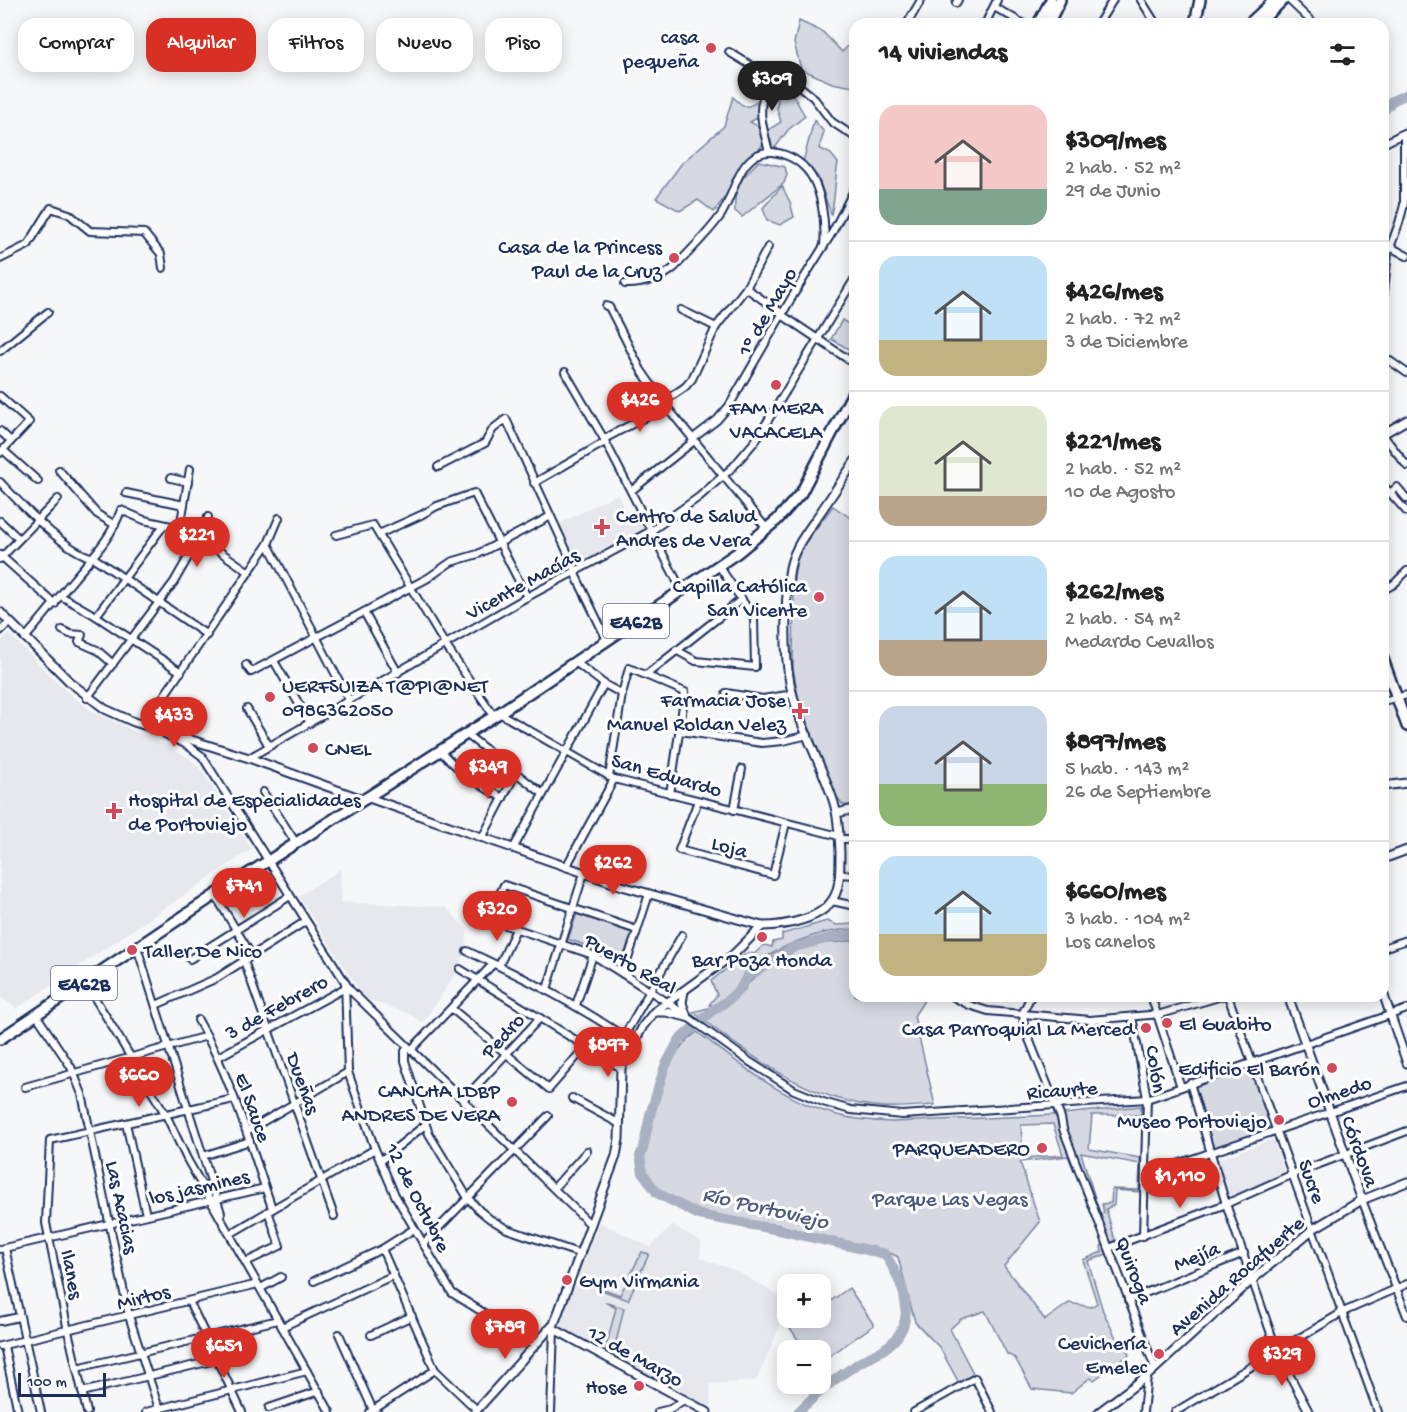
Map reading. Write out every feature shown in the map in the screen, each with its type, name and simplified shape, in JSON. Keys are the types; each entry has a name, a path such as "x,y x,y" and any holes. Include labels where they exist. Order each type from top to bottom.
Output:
{"main road":[{"path":"1041,18 1051,0"},
{"path":"1051,18 1060,0"},
{"path":"1196,18 1200,0"},
{"path":"1254,18 1274,0"},
{"path":"1264,18 1284,0"},
{"name":"E462B","path":"0,1039 215,895 440,751 719,567 767,529 801,493 849,401"},
{"path":"1389,676 1407,726"}],"street":[{"path":"910,18 921,0"},
{"path":"988,18 997,0"},
{"path":"1102,18 1113,0"},
{"path":"1141,0 1152,17"},
{"path":"1289,0 1308,18"},
{"path":"994,7 1013,18"},
{"path":"729,52 772,78"},
{"path":"769,152 760,120 760,110 763,97 778,69 813,97 832,122 849,133"},
{"path":"1389,141 1406,133 1406,196 1399,224 1389,242"},
{"path":"625,284 650,280 669,272 716,222 736,180 750,160 763,153 769,152 790,158 808,172 823,212 824,246"},
{"name":"1º de Mayo","path":"631,491 717,420 729,406 824,246 849,199"},
{"path":"0,259 27,245 51,208 69,214 90,231 144,233 160,254 163,268"},
{"path":"534,483 664,404 685,387 692,378 716,327 746,288 768,247"},
{"path":"1389,247 1407,256"},
{"path":"746,288 849,360"},
{"name":"Vicente Macías","path":"249,758 446,646 527,597 651,531 683,509 724,476 756,441 849,288"},
{"path":"606,306 609,307 641,370 664,404 767,529"},
{"path":"681,310 716,327"},
{"path":"0,351 48,312"},
{"path":"1389,360 1407,374"},
{"path":"566,372 682,591"},
{"path":"0,396 29,422 1,452 38,481"},
{"path":"438,467 485,443 494,429 506,419 607,640"},
{"path":"1389,431 1407,420"},
{"path":"0,431 11,441"},
{"path":"1389,443 1407,466"},
{"path":"180,528 190,469"},
{"path":"59,470 97,514 115,525"},
{"path":"146,726 209,744 649,894 762,926 785,925 814,916 826,909 832,901 840,874 839,837 837,813 793,694 788,662 789,573 795,550 849,470"},
{"path":"171,478 188,482"},
{"path":"0,483 38,520 78,553 94,558 207,635"},
{"path":"1407,500 1397,487 1390,493 1407,512"},
{"path":"126,493 184,505"},
{"path":"336,535 373,525 379,534 421,516 437,506 474,493 527,597"},
{"path":"55,604 1,557 58,500"},
{"path":"25,638 94,558 115,525 121,510 180,528 249,572"},
{"path":"87,698 179,574 200,540 208,517"},
{"path":"246,665 251,672 274,661 411,588 451,562 478,554 549,517"},
{"path":"146,726 268,544 279,518"},
{"path":"0,521 19,539"},
{"path":"96,616 164,525"},
{"name":"San Eduardo","path":"379,534 446,646 496,714 611,778 849,838"},
{"path":"268,544 349,700"},
{"path":"676,650 696,661 755,667 755,622 752,613 719,567"},
{"path":"1389,587 1407,571"},
{"path":"61,596 132,638 181,672"},
{"path":"646,675 742,599"},
{"path":"0,612 87,698 114,714 187,745 202,756 346,987 591,1225"},
{"path":"364,612 398,673"},
{"path":"0,631 10,622"},
{"path":"62,630 70,634 82,635 79,642 97,650 112,664"},
{"path":"274,661 310,723"},
{"path":"574,661 604,684 622,694"},
{"path":"566,867 611,778 622,694 629,668 685,692 670,794"},
{"path":"513,849 604,684"},
{"path":"726,693 763,699 793,694"},
{"path":"1389,700 1407,695"},
{"path":"247,709 269,746"},
{"path":"680,731 762,743 808,735"},
{"path":"466,734 543,794"},
{"path":"202,756 201,749 209,744"},
{"path":"440,751 459,771 478,785 503,798"},
{"path":"734,810 742,769"},
{"path":"482,838 516,773"},
{"path":"1389,785 1407,783"},
{"path":"263,792 296,843"},
{"name":"Loja","path":"698,801 679,850 773,875 786,823"},
{"path":"837,813 849,810"},
{"path":"1389,857 1407,850"},
{"path":"547,989 584,873"},
{"path":"840,874 849,875"},
{"name":"Puerto Real","path":"573,909 504,885 488,919 593,955 667,1002 722,1042"},
{"path":"623,974 649,894"},
{"path":"215,895 252,956"},
{"path":"190,959 290,896"},
{"path":"832,901 849,905"},
{"path":"573,909 637,930"},
{"path":"156,1005 201,986 306,921"},
{"path":"551,1412 552,1328 616,1156 620,1124 621,1068 633,1043 654,1012 733,955 762,926"},
{"path":"516,929 496,965 405,1051 405,1061 425,1125 468,1198 485,1215 501,1226 581,1254"},
{"path":"624,1036 682,935"},
{"path":"1389,946 1407,940"},
{"path":"137,947 189,1110 214,1200"},
{"path":"467,951 576,1005 633,1043"},
{"path":"576,1005 593,955"},
{"name":"Dueñas","path":"244,961 334,1216"},
{"path":"460,969 621,1068"},
{"path":"85,982 166,1115 330,1412"},
{"name":"3 de Febrero","path":"218,1057 346,987"},
{"name":"12 de Octubre","path":"346,987 348,1072 375,1149 395,1195 452,1293 535,1345"},
{"path":"684,991 682,1003 687,1017"},
{"path":"965,1002 982,1010 1086,1020 1157,1014 1200,1002"},
{"path":"1022,1015 1028,1002"},
{"path":"1153,1002 1181,1087"},
{"name":"Sucre","path":"1230,1002 1378,1412"},
{"name":"Córdova","path":"1290,1002 1329,1112 1407,1316"},
{"path":"1386,1002 1407,1063"},
{"path":"452,1009 549,1089 586,1046"},
{"name":"Ricaurte","path":"722,1042 766,1074 794,1090 823,1102 851,1110 902,1115 1147,1099 1407,1009"},
{"path":"654,1012 666,1011 687,1017"},
{"name":"Quiroga","path":"1022,1015 1024,1027 1155,1368"},
{"name":"Las Acacias","path":"37,1016 74,1073 82,1094 129,1316 160,1410"},
{"name":"Colón","path":"1132,1017 1147,1099 1143,1236"},
{"name":"Pedro","path":"463,1100 540,1018"},
{"name":"El Sauce","path":"198,1020 218,1057 247,1131 280,1246 246,1262"},
{"path":"25,1087 207,1036"},
{"path":"247,1131 348,1072"},
{"path":"1190,1083 1226,1204 1277,1351 1309,1412"},
{"name":"Olmedo","path":"1145,1175 1407,1086"},
{"path":"572,1098 620,1124"},
{"path":"91,1131 234,1099"},
{"path":"423,1244 548,1116"},
{"path":"126,1123 146,1215"},
{"path":"380,1161 425,1125"},
{"name":"Ilanes","path":"87,1412 68,1331 46,1212 50,1140 91,1131"},
{"path":"1108,1248 1226,1204 1293,1174 1407,1131"},
{"path":"203,1156 250,1141"},
{"path":"230,1234 375,1149"},
{"path":"554,1188 587,1151"},
{"name":"Avenida Rocafuerte","path":"1099,1412 1147,1376 1252,1280 1313,1229 1362,1200 1407,1182"},
{"name":"los jasmines","path":"2,1248 265,1188"},
{"path":"314,1281 382,1249 414,1229"},
{"path":"2,1248 41,1412"},
{"path":"382,1249 435,1370 476,1411 552,1328"},
{"name":"Mejía","path":"1128,1300 1244,1253"},
{"path":"282,1326 394,1275"},
{"name":"Mirtos","path":"2,1346 259,1286 281,1277"},
{"path":"1175,1412 1343,1312 1407,1284"},
{"path":"189,1301 242,1412"},
{"path":"371,1335 412,1316"},
{"path":"0,1321 19,1317"},
{"path":"77,1368 278,1320"},
{"name":"12 de Marzo","path":"552,1328 707,1412"},
{"path":"339,1334 371,1411 435,1370"},
{"path":"2,1346 18,1412"},
{"path":"82,1392 216,1360"},
{"path":"146,1412 307,1371"},
{"path":"1143,1412 1147,1376"},
{"path":"914,1412 975,1378 992,1412"},
{"path":"269,1408 319,1391"},
{"path":"658,1412 670,1409 684,1400"}],"shaded area":[{"name":"Centro de Salud Andres de Vera","path":"617,494 627,513 635,509 645,530 580,565 559,524"},
{"name":"Hospital de Especialidades de Portoviejo","path":"9,634 65,690 91,711 191,759 204,774 252,849 16,1009 0,996 0,642"},
{"path":"341,869 340,902 446,907 468,931 458,970 423,1023 409,1014 364,998 299,896"},
{"path":"1273,1139 1285,1175 1230,1197 1217,1160"},
{"path":"599,1222 650,1247 672,1226 701,1241 700,1258 737,1271 777,1295 777,1328 779,1328 756,1381 710,1384 711,1407 561,1328 560,1322"}],"green space":[{"path":"799,21 823,32 842,52 849,45 849,86 832,83 801,69 794,43"},
{"path":"780,79 793,95 805,116 788,130 772,152 763,133 781,122 777,109 778,96 770,92"},
{"path":"733,97 744,106 762,99 764,114 750,122 758,126 763,144 714,212 698,200 680,211 656,198 682,163 724,126"},
{"path":"814,120 824,132 819,148 831,154 838,163 831,214 818,177 803,162"},
{"path":"759,161 785,167 787,175 784,183 742,217 735,211 737,189 743,178"},
{"path":"782,186 794,217 780,225 767,220 763,208"},
{"path":"842,320 849,324 849,350 831,339"},
{"path":"833,506 849,517 849,805 843,805 837,797 799,701 793,668 794,578 802,547"},
{"path":"577,914 632,933 621,963 617,963 595,949 568,939"},
{"path":"827,921 837,925 849,924 849,929 811,936 771,954 746,972 735,990 717,1005 732,999 766,969 796,950 818,944 849,941 849,1002 923,1002 914,1016 935,1105 884,1107 830,1096 805,1086 759,1060 693,1012 715,1006 709,1005 717,995 711,981 748,952 754,954 764,945 772,947 773,942 782,940 782,934"},
{"name":"Parque Las Vegas","path":"697,1032 765,1082 802,1102 841,1116 873,1121 1053,1115 1141,1106 1141,1115 1092,1115 1089,1149 1140,1158 1140,1164 1140,1192 1115,1190 1114,1205 1106,1209 1116,1243 1105,1247 1107,1254 1088,1261 1103,1311 1117,1340 1122,1339 1129,1355 1094,1380 1090,1378 1071,1393 1032,1389 1015,1358 1007,1354 985,1311 961,1319 950,1329 974,1375 959,1383 940,1348 915,1322 898,1257 874,1248 779,1225 706,1213 679,1202 661,1190 648,1177 644,1162 645,1149 668,1069 680,1048","holes":["1053,1124 1063,1155 1023,1158 1021,1125","1081,1153 1140,1164 1139,1190 1112,1189 1111,1203 1102,1204 1104,1213 1100,1214","1068,1156 1104,1244 1101,1246 1102,1252 1083,1260 1097,1303 1091,1307 1069,1303 1045,1320 1004,1266 1040,1222 1020,1162"]},
{"path":"1246,1067 1252,1069 1271,1126 1215,1148 1199,1106 1195,1085"},
{"path":"642,1252 649,1254 628,1300 599,1289 599,1287 620,1295"},
{"path":"849,1288 874,1325 831,1355 831,1340 798,1340 790,1328 831,1328 831,1301"},
{"path":"605,1302 624,1308 614,1351 605,1351 616,1308"}],"waterway":[{"name":"Río Portoviejo","path":"1389,105 1407,94"},
{"name":"Río Portoviejo","path":"798,1412 843,1374 884,1349 895,1339 902,1328 906,1316 906,1303 898,1278 885,1254 699,1215 657,1193 643,1173 640,1156 665,1066 679,1040 727,1001 741,988 747,977 794,947 849,935"}],"place":[{"name":"casa pequeña","path":"711,48"},
{"name":"Casa de la Princess Paul de la Cruz","path":"674,258"},
{"name":"FAM MERA VACACELA","path":"776,385"},
{"name":"Centro de Salud Andres de Vera","path":"602,527"},
{"name":"Capilla Católica San Vicente","path":"819,597"},
{"name":"UERFSUIZA T@PI@NET 0986362050","path":"270,697"},
{"name":"Farmacia Jose Manuel Roldan Velez","path":"800,711"},
{"name":"CNEL","path":"313,748"},
{"name":"Hospital de Especialidades de Portoviejo","path":"114,811"},
{"name":"Bar Poza Honda","path":"762,937"},
{"name":"Taller De Nico","path":"132,950"},
{"name":"El Guabito","path":"1167,1023"},
{"name":"Casa Parroquial La Merced","path":"1146,1028"},
{"name":"Edificio El Barón","path":"1332,1068"},
{"name":"CANCHA LDBP ANDRES DE VERA","path":"512,1102"},
{"name":"Museo Portoviejo","path":"1279,1120"},
{"name":"PARQUEADERO","path":"1042,1148"},
{"name":"Gym Virmania","path":"567,1280"},
{"name":"Cevichería Emelec","path":"1159,1354"},
{"name":"Hose","path":"639,1386"}]}
